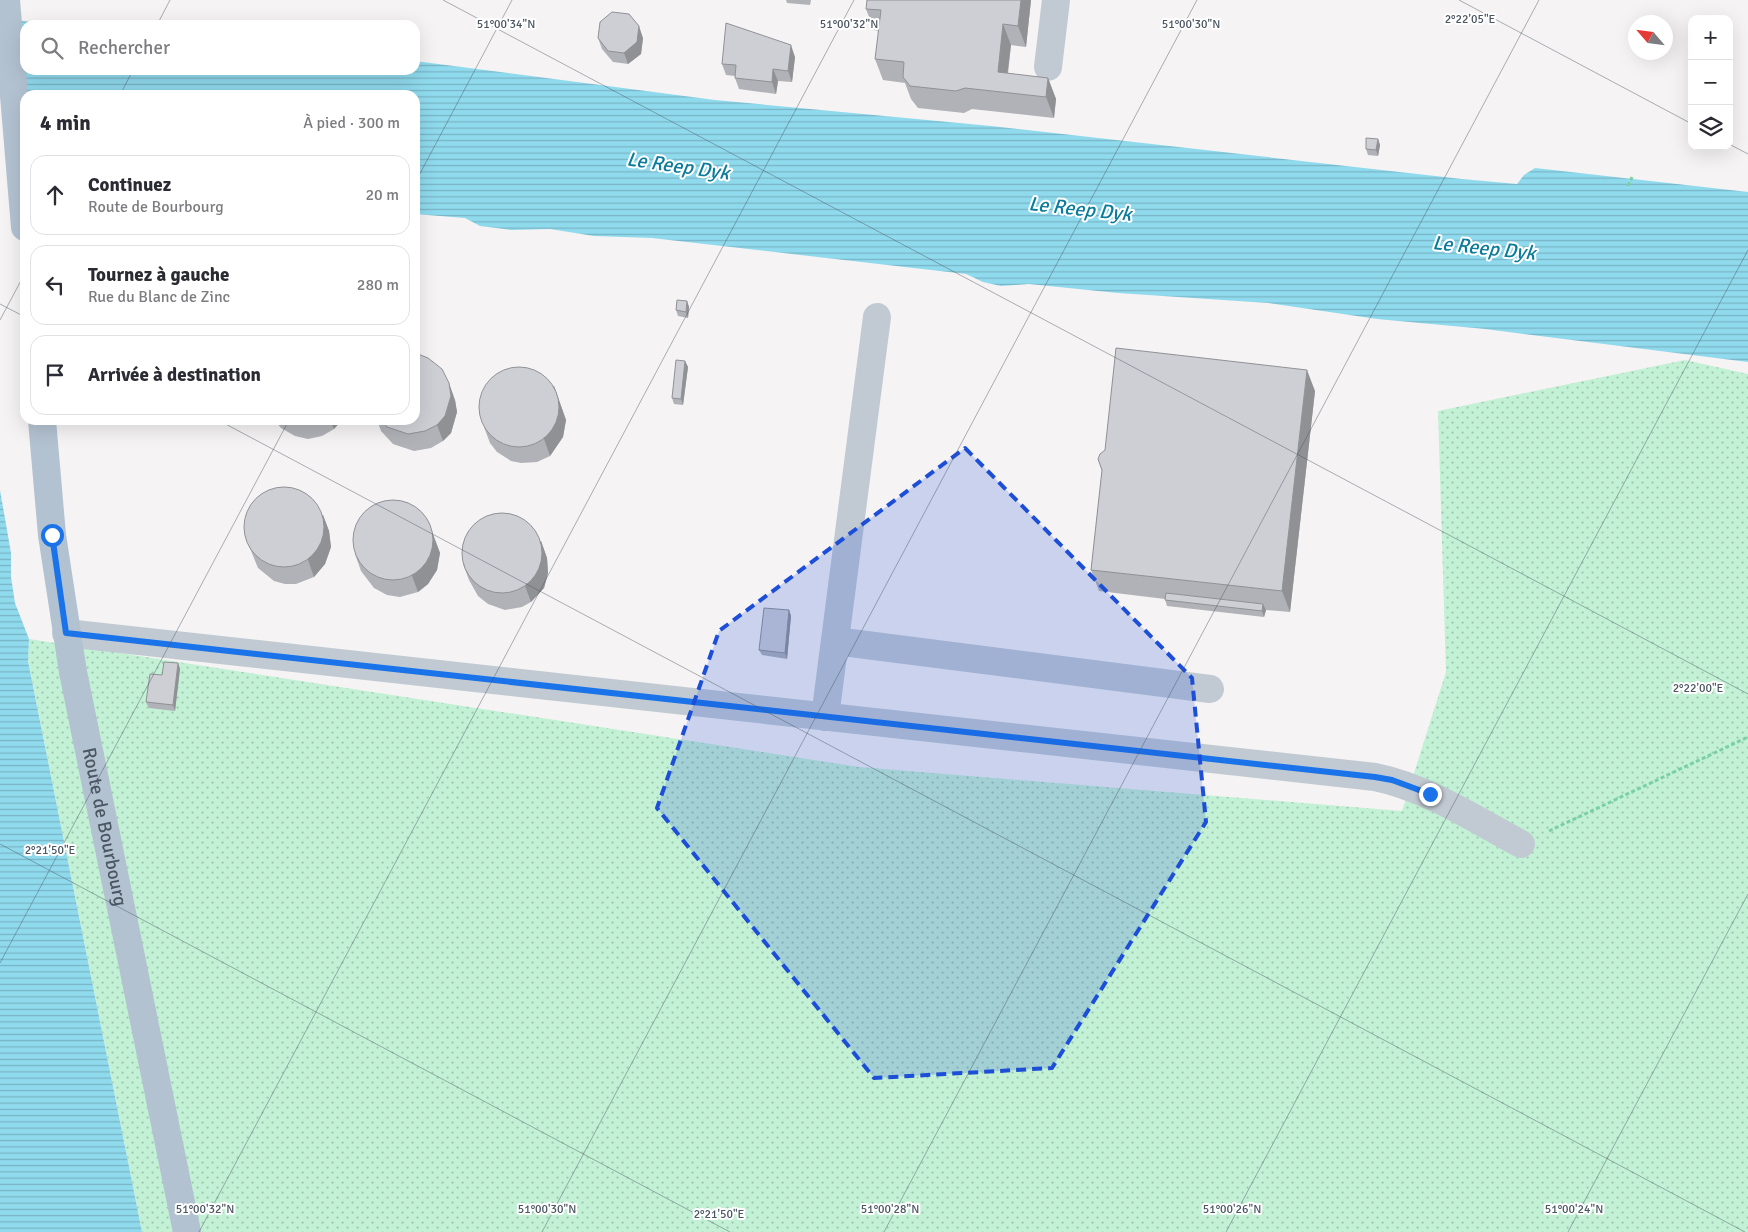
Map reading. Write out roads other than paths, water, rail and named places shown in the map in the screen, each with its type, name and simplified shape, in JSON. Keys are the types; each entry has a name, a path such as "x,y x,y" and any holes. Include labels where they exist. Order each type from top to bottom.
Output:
{"main road":[{"path":"6,0 20,168"},
{"name":"Route de Bourbourg","path":"42,425 52,535 66,633 187,1232"}],"lane":[{"path":"1048,67 1056,0"},
{"path":"825,716 877,318"},
{"path":"66,633 1375,777 1392,780 1430,794 1521,844"},
{"path":"835,641 1210,689"}],"water":[{"name":"Le Reep Dyk","path":"0,19 20,21 20,75 420,75 420,62 715,100 991,126 1462,179 1517,184 1524,175 1535,168 1748,192 1748,362 1485,329 1377,319 1268,303 1118,293 1029,284 1001,286 983,282 966,274 652,238 594,236 550,229 511,230 480,226 465,218 420,214 420,90 20,90 20,96 0,94"},
{"path":"0,490 11,553 11,577 15,603 29,639 28,661 142,1232 0,1232"}]}
